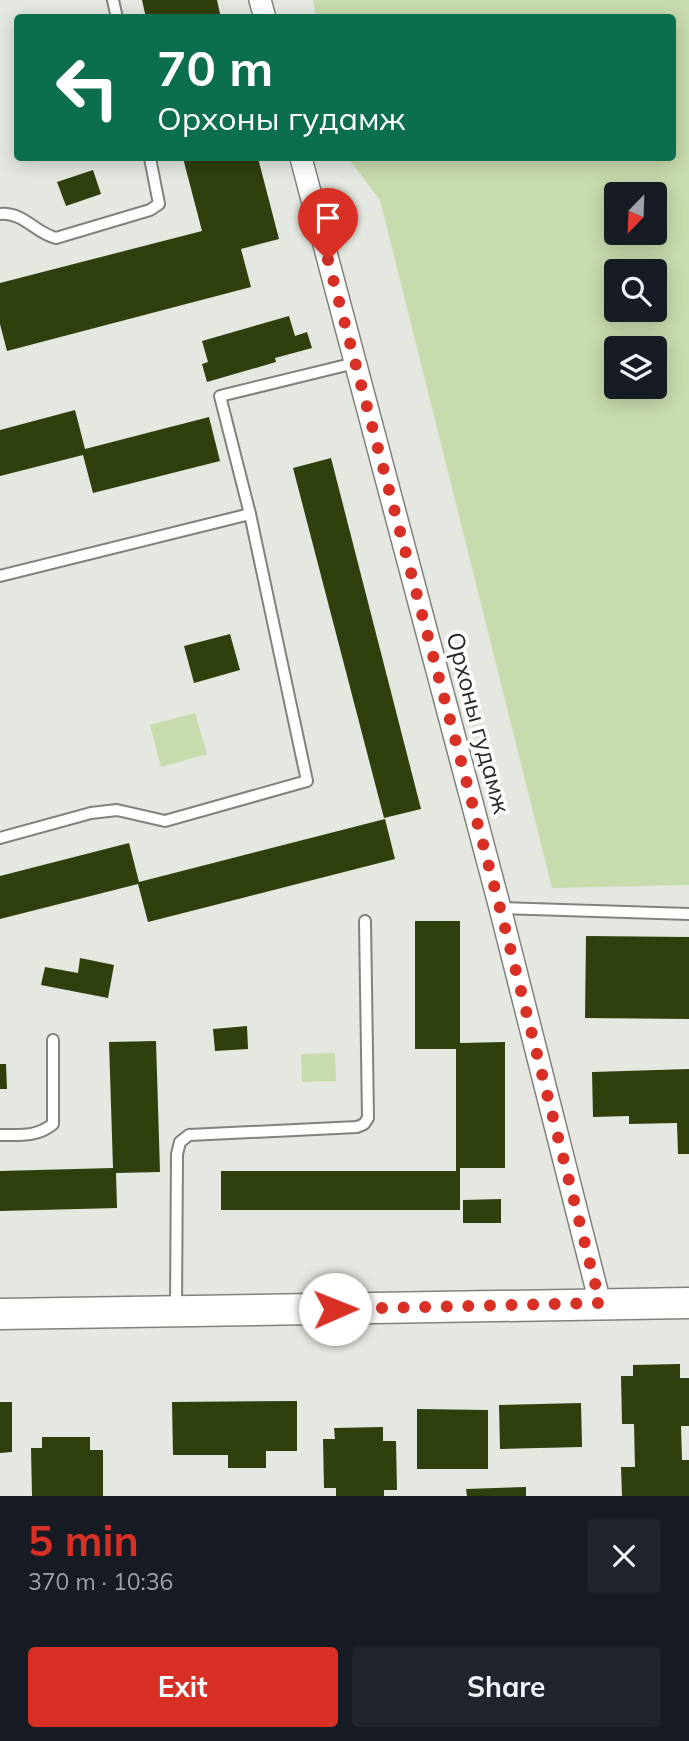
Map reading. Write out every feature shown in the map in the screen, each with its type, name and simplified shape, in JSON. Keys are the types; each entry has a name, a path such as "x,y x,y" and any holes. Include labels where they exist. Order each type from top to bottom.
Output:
{"main road":[{"path":"0,1314 689,1303"}],"street":[{"name":"Орхоны гудамж","path":"303,161 500,908 600,1303"}],"lane":[{"path":"0,214 10,213 28,221 46,235 57,237 150,210 159,204 151,161"},
{"path":"0,838 91,813 117,810 165,821 307,781 250,514 220,396 355,362"},
{"path":"0,576 250,514"},
{"path":"500,908 689,914"},
{"path":"176,1312 177,1154 180,1142 190,1135 356,1127 369,1118 365,921"},
{"path":"0,1135 29,1135 44,1131 52,1124 53,1040"}],"green space":[{"path":"313,0 689,0 689,885 552,888 380,200 350,161 676,161 676,14 315,14"},
{"path":"195,713 207,754 161,767 150,725"},
{"path":"335,1053 336,1081 302,1082 301,1054"}],"building":[{"path":"142,0 217,0 220,14 145,14"},
{"path":"184,161 259,161 279,239 241,249 251,287 7,351 0,324 0,283 202,231"},
{"path":"93,170 101,194 66,206 57,182"},
{"path":"289,316 295,336 307,332 312,348 275,358 276,362 207,382 202,364 208,362 202,341"},
{"path":"75,410 85,449 209,417 220,461 93,493 83,455 0,476 0,430"},
{"path":"331,458 421,809 384,818 293,468"},
{"path":"230,634 240,670 194,683 184,646"},
{"path":"385,819 395,859 148,922 138,884 0,919 0,876 129,843 139,882"},
{"path":"415,921 460,921 460,1043 505,1042 505,1168 460,1168 460,1210 221,1210 221,1171 456,1171 456,1049 415,1049"},
{"path":"586,936 689,937 689,1019 585,1018"},
{"path":"80,958 114,965 108,998 41,985 45,967 78,973"},
{"path":"247,1026 248,1049 215,1051 213,1029"},
{"path":"156,1041 160,1172 116,1173 117,1208 0,1211 0,1171 113,1168 109,1042"},
{"path":"0,1064 6,1064 7,1089 0,1089"},
{"path":"689,1069 689,1154 678,1154 677,1123 629,1124 629,1116 593,1117 592,1072"},
{"path":"501,1199 501,1223 463,1223 463,1200"},
{"path":"680,1364 680,1378 689,1378 689,1426 681,1426 682,1460 689,1460 689,1496 622,1496 621,1467 635,1467 634,1424 622,1424 621,1376 633,1376 633,1365"},
{"path":"297,1401 297,1451 266,1451 266,1468 228,1468 228,1455 173,1455 172,1402"},
{"path":"0,1402 12,1402 12,1452 0,1453"},
{"path":"581,1403 582,1447 500,1449 499,1405"},
{"path":"417,1409 488,1410 488,1469 417,1469"},
{"path":"383,1427 383,1441 396,1441 397,1490 384,1490 384,1496 336,1496 336,1488 324,1488 323,1439 335,1439 334,1428"},
{"path":"42,1437 90,1437 90,1450 103,1450 103,1496 32,1496 31,1448 42,1448"},
{"path":"526,1487 526,1496 467,1496 466,1489"}],"route":[{"path":"328,260 500,908 600,1303 335,1309"}]}
